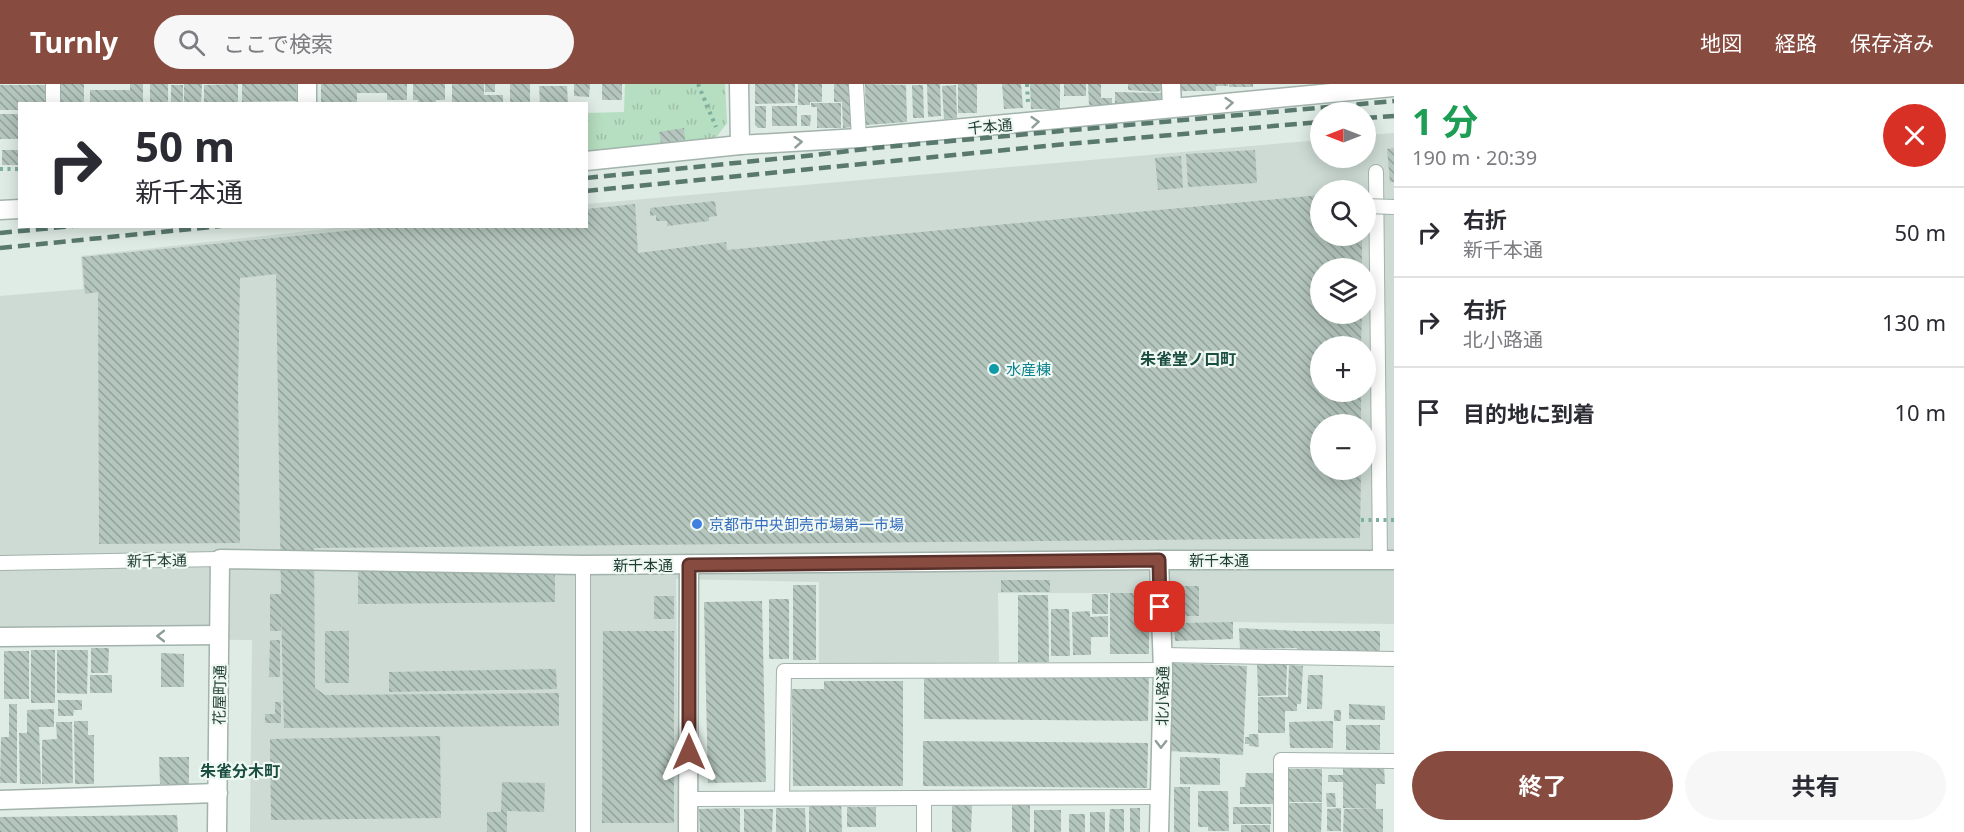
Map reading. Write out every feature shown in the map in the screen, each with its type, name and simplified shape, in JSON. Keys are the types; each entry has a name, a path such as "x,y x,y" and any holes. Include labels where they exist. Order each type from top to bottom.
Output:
{"street":[{"path":"307,84 307,102"},
{"path":"740,84 740,146"},
{"path":"1172,84 1172,108"},
{"name":"千本通","path":"588,161 740,146 859,138 1394,87"},
{"path":"0,210 18,209"},
{"name":"新千本通","path":"220,559 583,565 1387,560"},
{"name":"花屋町通","path":"217,832 220,559"},
{"name":"北小路通","path":"1159,560 1163,662 1159,832"},
{"path":"688,832 689,565"},
{"path":"0,637 219,635"},
{"path":"0,800 218,793"}],"lane":[{"path":"53,84 53,102"},
{"path":"856,84 859,138"},
{"path":"1376,172 1387,560"},
{"path":"1376,206 1394,207"},
{"name":"新千本通","path":"0,563 220,559"},
{"path":"583,565 583,832"},
{"path":"782,798 784,671 1394,659"},
{"path":"1281,832 1281,760 1394,761"},
{"path":"689,799 1160,797"},
{"path":"924,798 924,832"}],"path":[{"path":"698,84 716,126"},
{"path":"0,169 18,169"},
{"path":"1361,520 1394,520"}],"shaded area":[{"name":"京都市中央卸売市場第一市場","path":"1394,133 1394,624 1174,623 1170,593 998,593 999,662 819,664 819,582 676,579 679,832 250,832 252,640 0,638 0,296 83,289 81,256 336,228 588,228 588,204 1310,141 1310,168 1376,168 1376,134"}],"green space":[{"path":"625,84 725,84 727,123 715,139 588,155 588,113 624,112"}],"building":[{"path":"58,84 84,84 84,102 59,102"},
{"path":"130,84 143,84 143,102 90,102 90,90 130,90"},
{"path":"150,84 168,84 168,102 150,102"},
{"path":"184,84 202,84 201,102 184,102"},
{"path":"238,84 238,102 204,102 204,85"},
{"path":"242,84 296,84 297,101 242,102"},
{"path":"321,84 407,84 407,100 387,100 387,93 357,93 357,102 321,102"},
{"path":"413,84 445,84 445,100 418,102 418,100 413,100"},
{"path":"452,84 484,84 484,95 503,95 503,102 452,102"},
{"path":"485,84 495,84 495,92 485,92"},
{"path":"510,84 530,84 530,102 510,102"},
{"path":"574,84 590,84 589,97 574,96"},
{"path":"602,84 622,84 622,100 602,100"},
{"path":"755,84 795,84 795,103 755,104"},
{"path":"798,84 822,84 822,102 798,105"},
{"path":"834,84 850,84 854,127 843,128 842,102 834,102"},
{"path":"865,84 906,85 907,122 866,125"},
{"path":"927,84 940,84 941,116 928,117"},
{"path":"958,84 977,84 977,113 958,113"},
{"path":"1002,84 1021,84 1023,108 1004,109"},
{"path":"1030,84 1060,84 1060,109 1031,109"},
{"path":"1064,84 1086,84 1086,96 1064,96"},
{"path":"1088,84 1101,84 1101,98 1112,98 1112,105 1089,105"},
{"path":"1128,84 1162,84 1162,90 1157,92 1128,90"},
{"path":"1181,84 1228,84 1228,86 1216,86 1216,91 1181,91"},
{"path":"1229,84 1253,84 1253,87 1229,87"},
{"path":"0,85 47,85 47,102 18,102 18,110 0,110"},
{"path":"171,85 183,85 183,102 171,102"},
{"path":"912,85 923,85 924,118 913,118"},
{"path":"956,85 957,118 944,119 942,86"},
{"path":"539,86 567,86 568,102 540,102"},
{"path":"1115,92 1161,93 1161,105 1115,105"},
{"path":"811,103 841,103 841,128 817,128 817,107 811,107"},
{"path":"755,106 766,106 766,128 758,128 755,125"},
{"path":"772,106 797,106 797,126 772,126"},
{"path":"0,114 18,114 18,139 0,139"},
{"path":"801,115 811,115 810,126 801,126"},
{"path":"684,128 685,140 661,143 659,132"},
{"path":"1394,148 1394,182 1390,182 1387,149"},
{"path":"2,150 18,150 18,165 2,165"},
{"path":"1255,150 1257,183 1188,187 1186,154"},
{"path":"1181,156 1183,188 1158,190 1155,158"},
{"path":"1310,196 1310,246 1362,246 1362,258 1310,258 1310,324 1362,324 1361,336 1310,336 1310,402 1361,402 1361,414 1310,414 1310,480 1361,480 1360,538 314,548 315,688 325,695 559,693 559,726 284,728 281,608 281,631 270,631 270,594 281,594 276,274 240,278 238,388 240,543 99,544 98,292 85,294 82,257 374,228 588,228 588,209 635,204 638,253 726,242 727,250"},
{"path":"715,201 717,216 709,217 709,221 667,226 667,221 656,221 656,215 650,216 650,208"},
{"path":"555,566 555,602 358,604 358,568"},
{"path":"1001,580 1050,580 1050,592 1001,592"},
{"path":"793,585 816,585 816,660 793,660"},
{"path":"1180,586 1199,586 1199,616 1180,616"},
{"path":"1110,593 1149,593 1149,654 1110,654"},
{"path":"1092,594 1108,594 1108,614 1092,614"},
{"path":"1018,595 1048,595 1049,662 1018,662"},
{"path":"654,596 674,596 674,619 654,619"},
{"path":"769,599 789,599 789,659 769,659"},
{"path":"762,601 766,782 708,783 704,602"},
{"path":"1051,609 1069,609 1070,656 1051,656"},
{"path":"1090,611 1090,617 1108,616 1108,637 1091,637 1091,655 1073,655 1072,612"},
{"path":"1233,622 1233,639 1175,641 1174,623"},
{"path":"1239,628 1380,631 1380,652 1297,652 1297,648 1240,649"},
{"path":"325,631 349,631 349,683 325,683"},
{"path":"603,631 674,631 674,823 602,823"},
{"path":"270,640 280,640 280,677 269,677"},
{"path":"91,648 109,648 108,673 91,673"},
{"path":"31,650 55,650 55,703 31,703"},
{"path":"57,650 88,650 87,694 57,693"},
{"path":"4,651 29,651 29,699 4,699"},
{"path":"161,653 184,654 184,687 161,687"},
{"path":"1173,663 1247,666 1243,755 1169,751"},
{"path":"1257,663 1287,663 1286,695 1258,696"},
{"path":"1289,665 1303,666 1301,704 1297,704 1297,711 1285,711 1285,733 1258,733 1258,697 1288,697"},
{"path":"556,669 557,689 389,692 389,672"},
{"path":"924,673 1149,675 1148,721 924,719"},
{"path":"90,675 112,675 112,693 90,693"},
{"path":"1308,675 1323,675 1322,709 1307,709"},
{"path":"824,681 903,681 903,786 793,786 792,689 824,689"},
{"path":"58,700 82,700 82,710 74,710 73,716 58,716"},
{"path":"275,702 281,702 281,723 265,723 265,714 275,714"},
{"path":"9,704 17,704 17,783 0,783 1,737 9,737"},
{"path":"1349,704 1385,706 1385,720 1349,719"},
{"path":"54,709 54,727 39,727 41,784 20,784 19,733 27,733 27,710"},
{"path":"1334,710 1341,710 1341,721 1334,721"},
{"path":"74,721 88,721 88,735 94,735 94,784 75,784"},
{"path":"1333,721 1333,748 1290,748 1289,722"},
{"path":"56,722 72,722 73,783 42,784 42,740 57,739"},
{"path":"1346,725 1380,725 1380,750 1346,750"},
{"path":"1249,734 1258,734 1259,747 1245,744 1245,737 1249,737"},
{"path":"440,736 441,818 271,820 270,739"},
{"path":"923,741 1148,743 1147,788 923,786"},
{"path":"159,757 189,757 189,784 160,784"},
{"path":"1180,757 1220,758 1220,785 1180,784"},
{"path":"1384,767 1385,784 1376,784 1376,809 1383,809 1383,832 1343,832 1344,809 1374,808 1343,808 1343,782 1328,782 1328,775 1343,775 1343,768"},
{"path":"1287,769 1322,769 1322,802 1287,802"},
{"path":"1246,773 1274,773 1274,804 1240,804 1240,787 1245,787"},
{"path":"502,782 545,783 544,812 507,811 507,832 487,832 487,812 501,812"},
{"path":"1174,787 1190,787 1190,832 1174,832"},
{"path":"1198,791 1228,791 1229,831 1208,831 1208,827 1198,827"},
{"path":"1326,793 1335,793 1336,807 1327,807"},
{"path":"841,798 842,832 809,832 809,801"},
{"path":"1287,803 1322,803 1321,832 1287,832"},
{"path":"1012,804 1030,805 1030,832 1012,832"},
{"path":"952,805 972,805 971,832 952,832"},
{"path":"847,807 876,807 876,827 847,827"},
{"path":"1233,807 1271,807 1271,824 1233,824"},
{"path":"740,808 740,832 700,832 699,809"},
{"path":"776,808 805,808 806,832 776,832"},
{"path":"1130,808 1140,808 1140,832 1130,832"},
{"path":"1341,808 1341,831 1327,831 1327,809"},
{"path":"744,809 773,809 772,832 744,832"},
{"path":"1110,809 1124,809 1124,832 1109,832"},
{"path":"1034,810 1061,810 1061,832 1034,832"},
{"path":"1090,812 1105,812 1105,832 1090,832"},
{"path":"1069,814 1085,814 1085,832 1069,832"},
{"path":"177,815 178,832 0,832 0,817"},
{"path":"1241,825 1270,825 1270,832 1241,832"}],"railway":[{"path":"588,178 874,148 1394,101"},
{"path":"1376,117 1394,116"},
{"path":"588,191 1310,123"},
{"path":"0,233 52,228"},
{"path":"0,248 201,228"}],"place":[{"name":"水産棟","path":"994,369"},
{"name":"京都市中央卸売市場第一市場","path":"697,524"}],"district":[{"name":"朱雀堂ノ口町","path":"1188,359"},
{"name":"朱雀分木町","path":"240,771"}],"route":[{"path":"689,752 689,565 1159,560 1160,607"}]}
